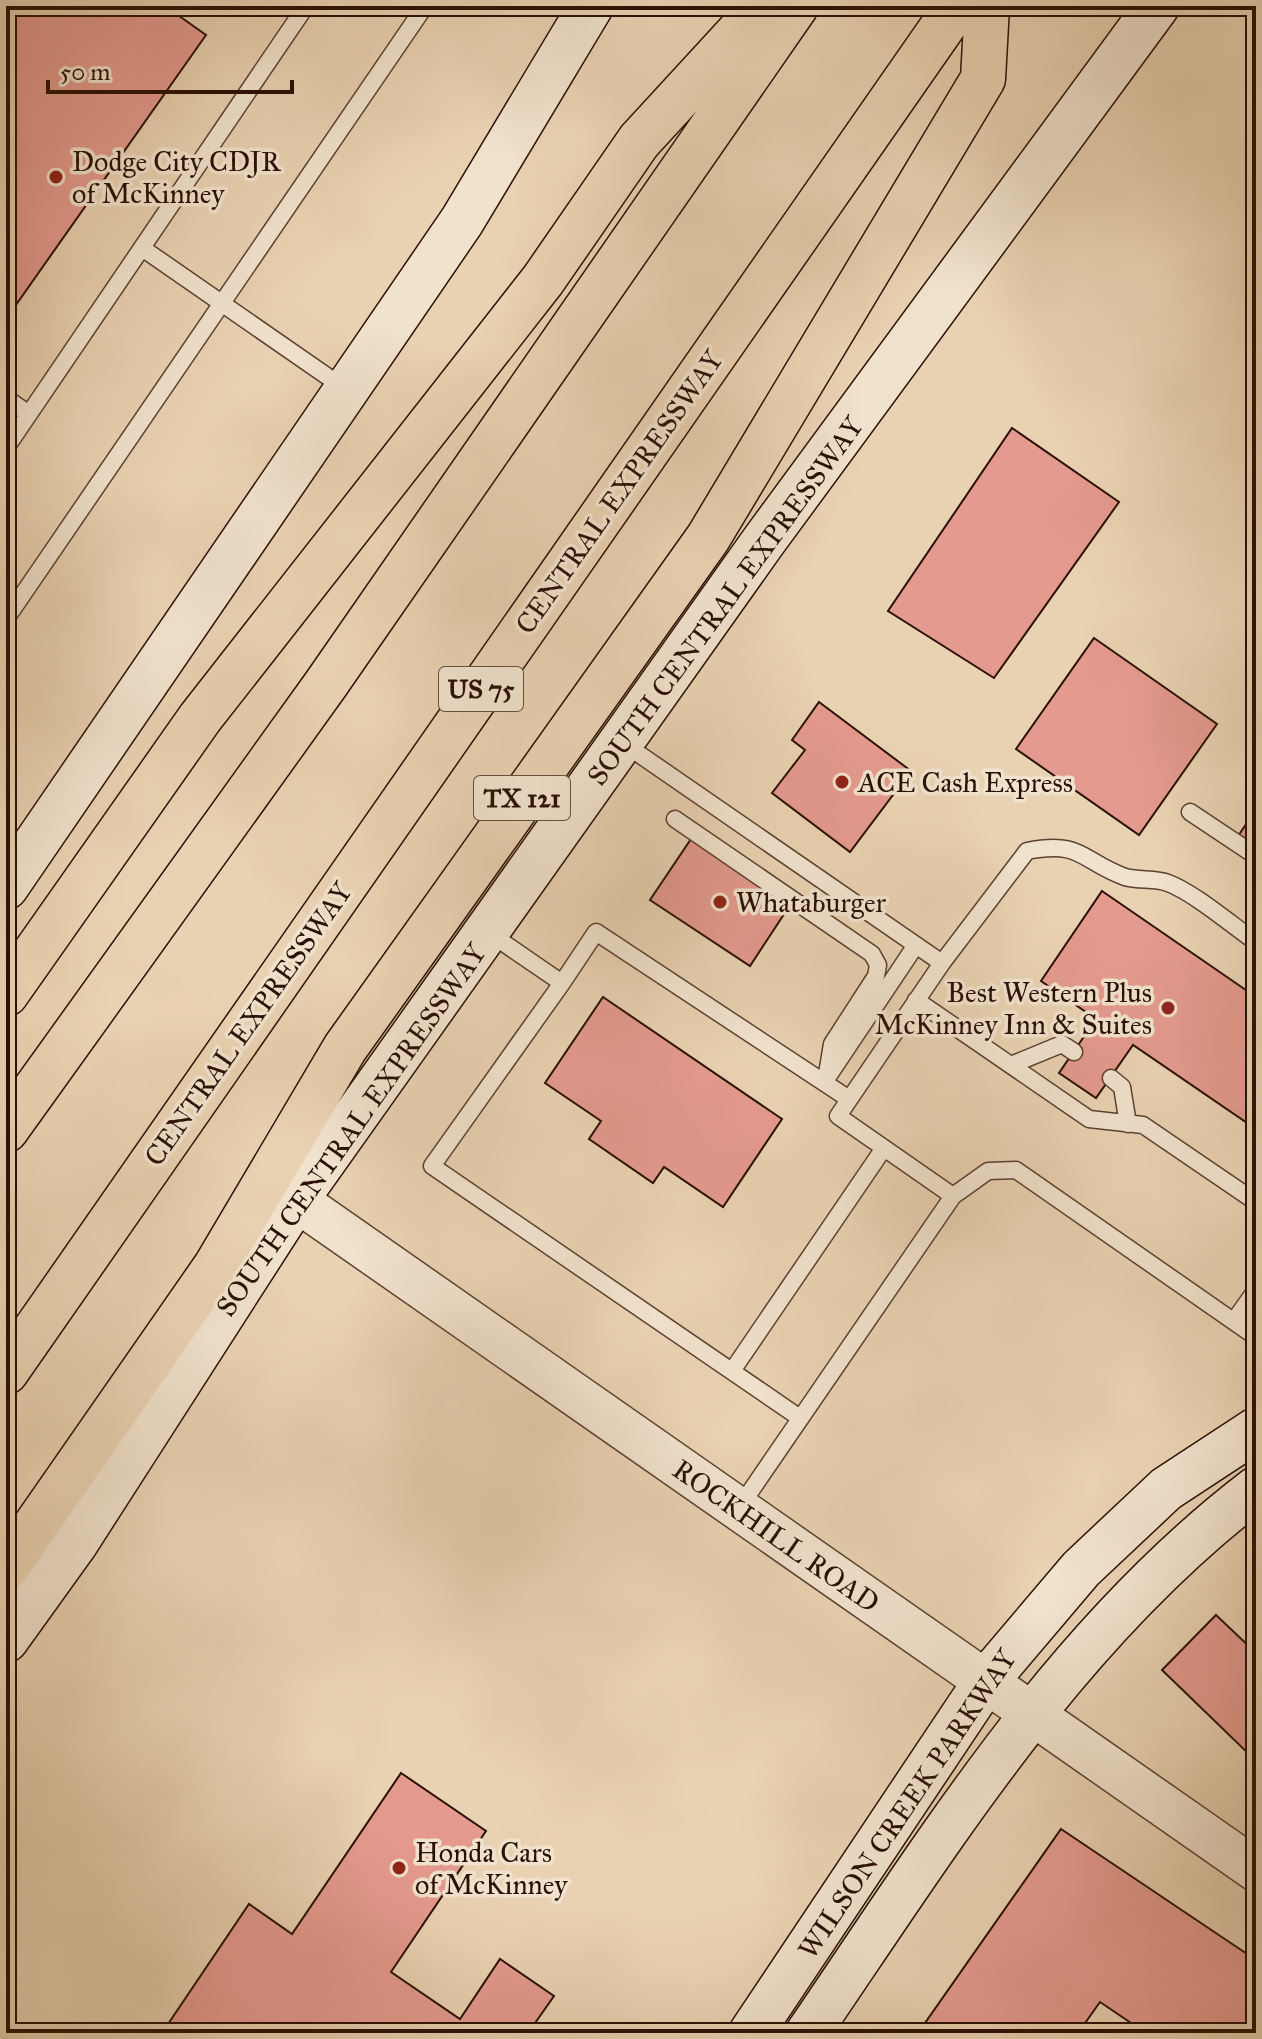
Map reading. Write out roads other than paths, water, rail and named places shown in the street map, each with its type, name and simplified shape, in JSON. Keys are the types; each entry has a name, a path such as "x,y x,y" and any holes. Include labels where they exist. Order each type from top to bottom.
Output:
{"highway":[{"path":"6,994 200,718 543,280 639,141 763,6"},
{"path":"6,1130 326,684 796,6"},
{"name":"CENTRAL EXPRESSWAY","path":"6,1372 957,6"},
{"name":"TX 121","path":"6,1568 216,1266 345,1048 708,538 983,79 987,6"}],"main road":[{"path":"6,887 462,221 591,6"},
{"name":"SOUTH CENTRAL EXPRESSWAY","path":"6,1640 75,1544 296,1200 763,542 1157,6"},
{"name":"WILSON CREEK PARKWAY","path":"751,2033 986,1681 1081,1569 1166,1489 1256,1430"},
{"name":"WILSON CREEK PARKWAY","path":"808,2033 1031,1713 1127,1604 1209,1525 1248,1502"}],"street":[{"name":"ROCKHILL ROAD","path":"296,1200 1256,1870"}],"lane":[{"path":"6,448 306,6"},
{"path":"6,619 425,6"},
{"path":"142,248 346,390"},
{"path":"6,398 29,414"},
{"path":"622,742 942,963"},
{"path":"1190,812 1256,856"},
{"path":"675,819 872,954 878,965 876,976 832,1044 825,1081"},
{"path":"953,1196 838,1116 942,963 1027,851 1050,847 1082,852 1127,877 1169,883 1256,942"},
{"path":"488,932 562,983"},
{"path":"800,1418 432,1166 596,932 849,1099"},
{"path":"825,1081 916,945"},
{"path":"916,1000 1089,1119 1143,1125 1256,1202"},
{"path":"1011,1065 1062,1044 1074,1052"},
{"path":"1111,1078 1122,1087 1128,1124"},
{"path":"732,1371 884,1148"},
{"path":"738,1509 953,1196 988,1171 1016,1170 1256,1337"},
{"path":"1234,1321 1256,1290"}],"place":[{"name":"Dodge City CDJR of McKinney","path":"56,177"},
{"name":"ACE Cash Express","path":"842,782"},
{"name":"Whataburger","path":"720,902"},
{"name":"Best Western Plus McKinney Inn & Suites","path":"1168,1008"},
{"name":"Honda Cars of McKinney","path":"399,1868"}]}
